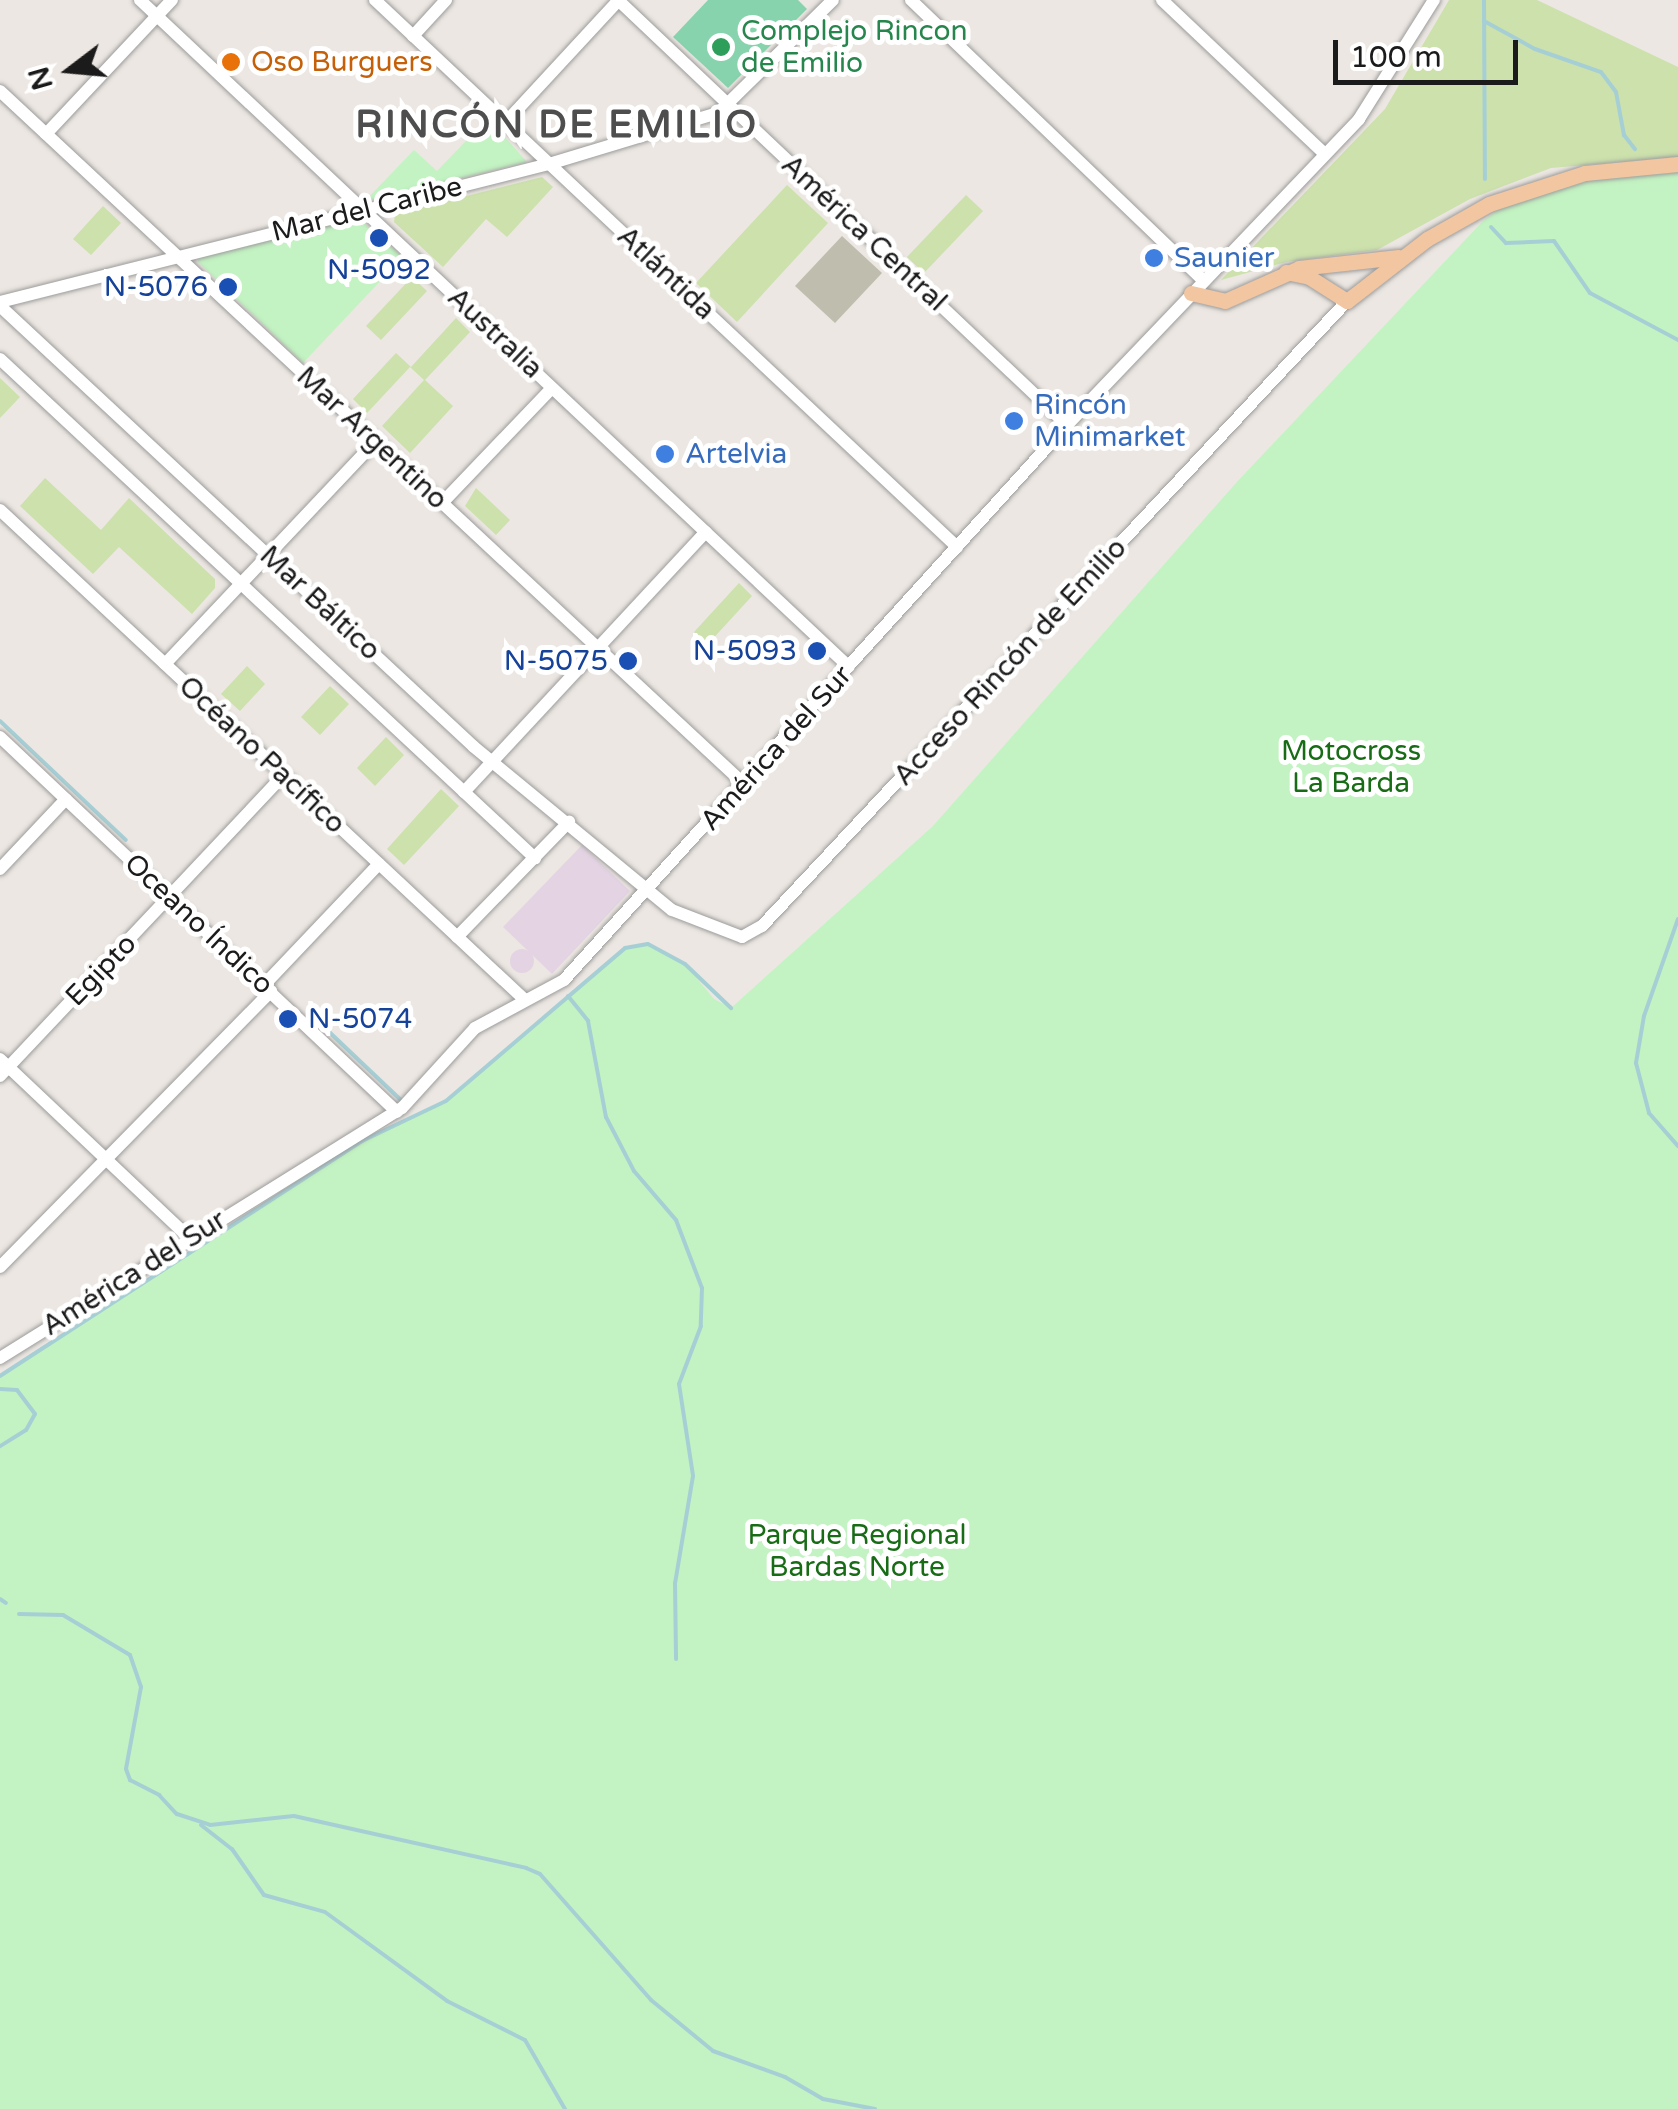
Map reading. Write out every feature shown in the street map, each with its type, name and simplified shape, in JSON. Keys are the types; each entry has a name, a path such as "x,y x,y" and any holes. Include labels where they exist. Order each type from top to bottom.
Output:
{"main road":[{"name":"Acceso Rincón de Emilio","path":"1347,301 1466,214 1525,190 1609,169 1678,164"},
{"name":"Acceso Rincón de Emilio","path":"1191,293 1225,301 1286,272 1360,266 1407,254"},
{"path":"1286,272 1309,277 1347,301"}],"street":[{"name":"Australia","path":"140,0 849,667"},
{"path":"46,134 172,0"},
{"name":"Atlántida","path":"375,0 958,547"},
{"path":"413,36 446,0"},
{"path":"505,122 618,0"},
{"name":"América Central","path":"618,0 1068,425"},
{"path":"730,107 833,0"},
{"path":"910,0 1202,280"},
{"path":"1162,0 1325,154"},
{"name":"América del Sur","path":"0,1357 188,1237 396,1112 476,1028 557,987 1068,425 1374,99 1434,0"},
{"name":"Mar Argentino","path":"0,92 744,784"},
{"name":"Mar del Caribe","path":"0,304 176,256 549,164 730,107"},
{"name":"Acceso Rincón de Emilio","path":"648,890 700,925 733,936 756,932 1347,301"},
{"name":"Mar Báltico","path":"0,304 493,761 648,890"},
{"name":"Mar Báltico","path":"0,359 535,858"},
{"path":"442,503 552,388"},
{"path":"165,664 376,441"},
{"name":"Océano Pacífico","path":"0,510 525,1000"},
{"path":"464,792 706,532"},
{"name":"Oceano Índico","path":"0,737 396,1112"},
{"name":"Egipto","path":"3,1068 171,898 284,775"},
{"path":"0,868 66,799"},
{"path":"458,937 569,822"},
{"path":"0,1267 268,988 378,864"},
{"path":"3,1068 188,1237"}],"shaded area":[{"path":"842,236 882,273 835,323 795,286"},
{"path":"582,845 630,891 552,974 503,927"},
{"path":"522,949 531,952 531,970 522,973 513,970 510,961 513,952"}],"green space":[{"path":"708,0 798,0 807,9 728,88 673,37"},
{"path":"1449,0 1537,0 1678,67 1678,157 1551,168 1470,199 1377,250 1286,262 1221,280 1385,109"},
{"path":"488,118 527,162 364,202 414,150 437,171"},
{"name":"Parque Regional Bardas Norte","path":"1678,171 1678,2109 0,2109 0,1376 362,1141 446,1101 625,948 648,944 685,964 714,999 731,1008 933,826 1236,483 1483,221 1502,207 1579,182"},
{"path":"542,177 553,187 507,237 486,219 443,267 394,222 395,214"},
{"path":"787,185 828,223 737,322 696,283"},
{"path":"966,195 983,211 924,273 907,257"},
{"path":"103,206 121,223 91,255 73,239"},
{"path":"358,218 403,257 303,363 198,262 199,256"},
{"path":"412,277 427,291 381,340 366,326"},
{"path":"456,318 470,332 425,380 453,406 410,453 382,426 424,380 410,367 367,413 353,399 396,353 411,367"},
{"path":"0,378 20,397 0,418"},
{"path":"45,478 101,530 129,498 215,579 215,588 192,614 119,547 93,574 20,506"},
{"path":"476,488 510,520 496,535 465,506"},
{"path":"739,583 752,596 708,644 694,632"},
{"path":"247,666 265,684 240,711 221,694"},
{"path":"330,686 349,704 320,735 301,717"},
{"path":"386,737 404,755 375,786 357,768"},
{"path":"441,789 459,806 404,865 387,849"}],"waterway":[{"path":"1484,0 1485,179"},
{"path":"1484,21 1535,49 1601,72 1616,92 1624,135 1635,149"},
{"path":"1491,227 1506,243 1554,241 1590,293 1678,340"},
{"path":"0,721 126,840"},
{"path":"1678,919 1644,1016 1636,1063 1649,1113 1678,1146"},
{"path":"0,1376 362,1141 446,1101 625,948 648,944 685,964 731,1008"},
{"path":"568,996 588,1021 606,1117 634,1171 676,1220 702,1288 701,1326 679,1384 693,1476 675,1583 676,1659"},
{"path":"325,1028 401,1100"},
{"path":"0,1389 17,1390 35,1414 26,1430 0,1446"},
{"path":"0,1599 6,1603"},
{"path":"19,1614 63,1615 130,1655 141,1687 126,1769 130,1780 159,1795 177,1814 210,1825 294,1816 526,1868 540,1874 651,2000 713,2051 785,2077 823,2099 875,2109"},
{"path":"201,1825 232,1849 264,1895 325,1912 447,2001 525,2040 565,2109"}],"place":[{"name":"Complejo Rincon de Emilio","path":"721,47"},
{"name":"Oso Burguers","path":"231,62"},
{"name":"N-5092","path":"379,238"},
{"name":"Saunier","path":"1154,258"},
{"name":"N-5076","path":"228,287"},
{"name":"Rincón Minimarket","path":"1014,421"},
{"name":"Artelvia","path":"665,454"},
{"name":"N-5093","path":"817,651"},
{"name":"N-5075","path":"628,661"},
{"name":"N-5074","path":"288,1019"}],"district":[{"name":"RINCÓN DE EMILIO","path":"557,126"}],"park label":[{"name":"Motocross La Barda","path":"1351,767"}]}
